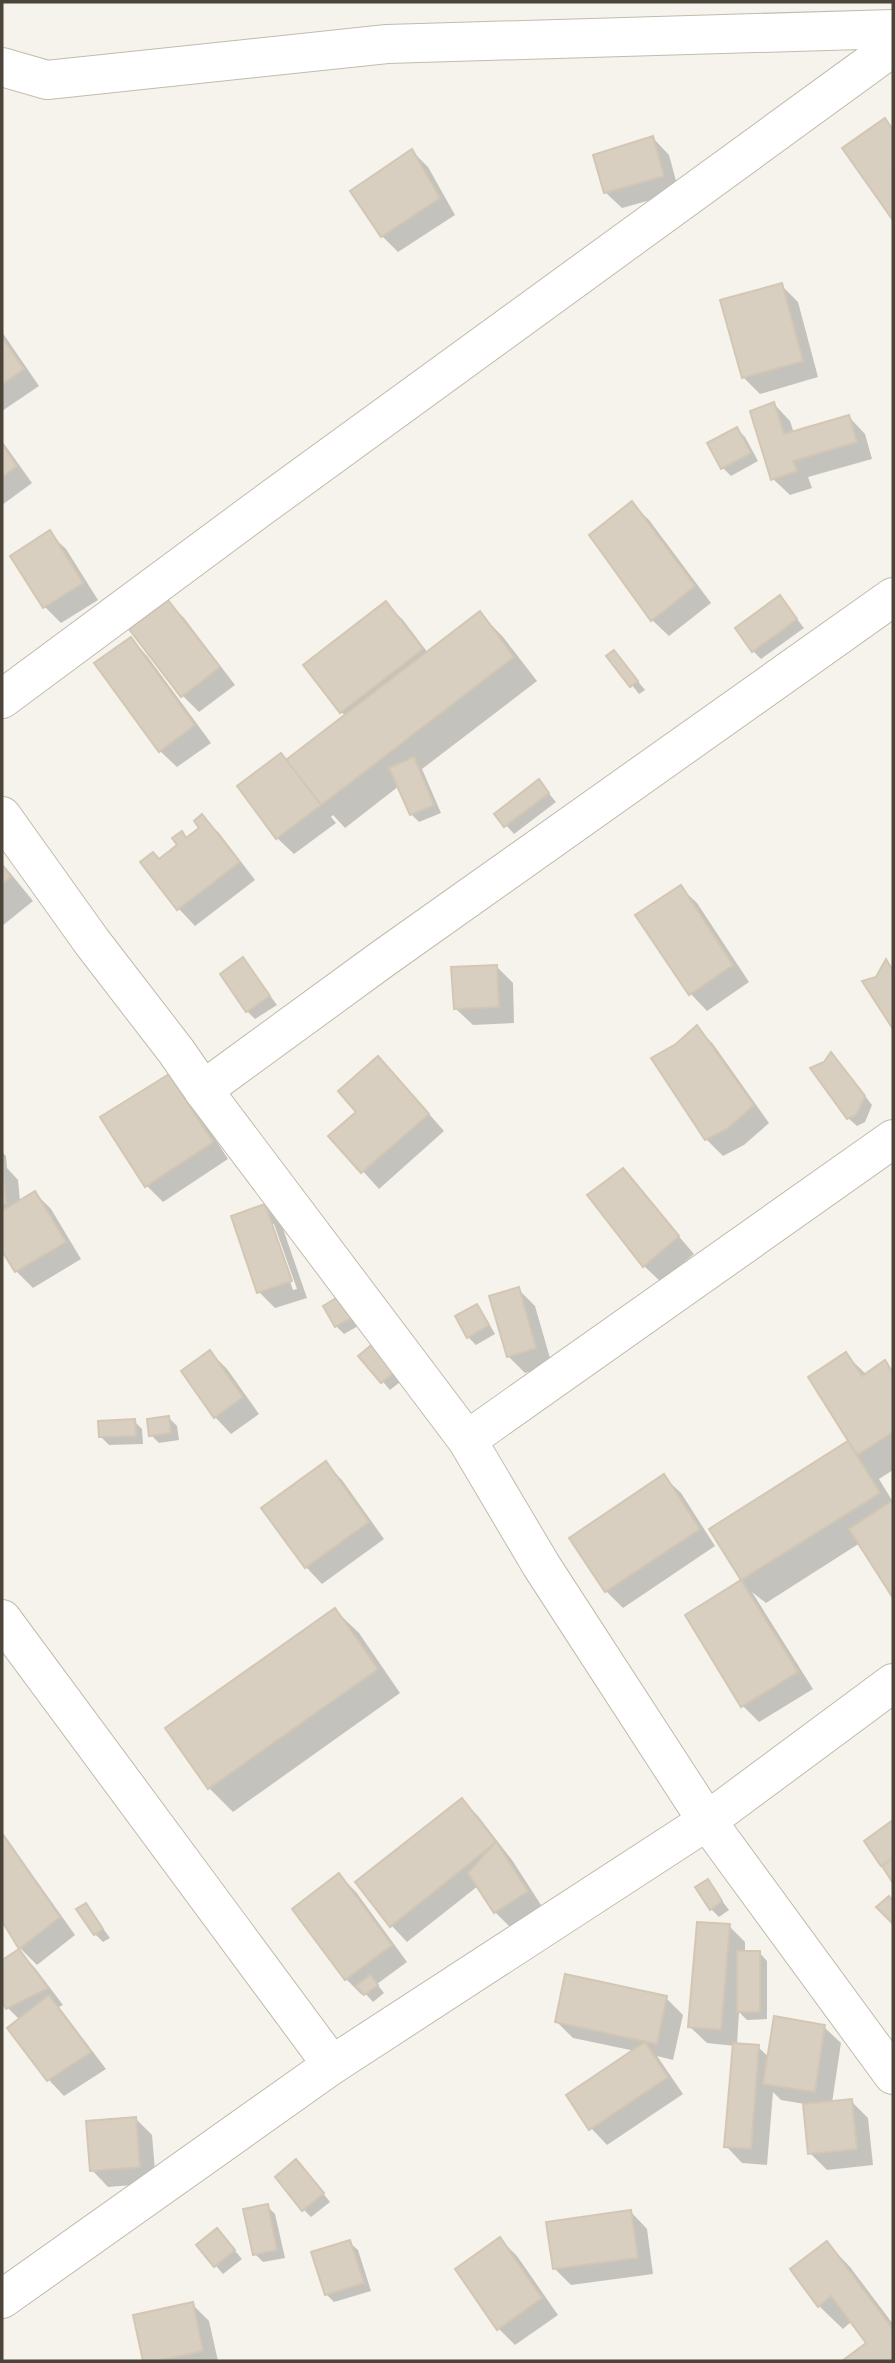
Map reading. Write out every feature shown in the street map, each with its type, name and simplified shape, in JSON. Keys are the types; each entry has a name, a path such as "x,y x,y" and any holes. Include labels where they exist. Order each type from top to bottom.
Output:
{"street":[{"path":"2,67 47,79 387,44 893,29"},
{"path":"2,699 893,47"},
{"path":"203,1090 381,960 893,597"},
{"path":"2,816 92,942 467,1440 541,1565 707,1821 893,2075"},
{"path":"467,1440 893,1139"},
{"path":"2,1619 332,2065"},
{"path":"2,2299 332,2065 707,1821 893,1683"}],"building":[{"path":"885,118 893,130 892,219 842,148"},
{"path":"653,136 664,176 604,193 593,155"},
{"path":"412,149 440,198 381,237 350,191"},
{"path":"782,283 803,361 742,378 720,300"},
{"path":"2,337 24,369 2,384"},
{"path":"774,402 784,434 849,415 857,442 793,461 797,471 771,480 750,411"},
{"path":"737,427 751,453 721,469 707,443"},
{"path":"2,444 17,466 2,477"},
{"path":"632,501 695,586 651,621 589,535"},
{"path":"50,530 83,583 43,608 10,556"},
{"path":"780,595 797,619 752,652 735,628"},
{"path":"168,600 220,667 181,697 129,629"},
{"path":"386,601 423,649 340,713 303,665"},
{"path":"480,611 514,657 321,805 286,760"},
{"path":"131,637 195,725 159,752 94,663"},
{"path":"614,650 638,681 630,687 606,656"},
{"path":"281,753 321,805 276,839 237,786"},
{"path":"414,757 434,805 410,815 389,768"},
{"path":"539,779 549,793 504,827 494,814"},
{"path":"202,814 240,862 177,910 140,862 153,852 159,859 177,845 172,838 182,831 186,838 199,828 194,821"},
{"path":"2,865 11,877 2,884"},
{"path":"681,885 733,965 689,995 635,915"},
{"path":"243,957 270,996 246,1012 220,974"},
{"path":"886,959 893,971 893,1029 862,981 876,977"},
{"path":"497,965 499,1007 454,1009 451,967"},
{"path":"697,1025 754,1105 727,1129 705,1140 651,1058 676,1044"},
{"path":"831,1052 865,1096 857,1114 847,1119 810,1068 824,1062"},
{"path":"378,1056 429,1114 361,1173 328,1136 356,1112 338,1091"},
{"path":"169,1074 213,1142 145,1187 100,1117"},
{"path":"2,1161 6,1203 2,1204"},
{"path":"623,1168 679,1236 643,1267 587,1195"},
{"path":"35,1191 66,1242 15,1272 2,1251 2,1211"},
{"path":"265,1204 292,1281 257,1293 231,1216"},
{"path":"519,1287 536,1348 507,1357 489,1296"},
{"path":"348,1291 360,1313 335,1327 323,1306"},
{"path":"477,1304 489,1325 467,1338 455,1316"},
{"path":"381,1337 403,1365 381,1383 358,1356"},
{"path":"210,1350 243,1397 214,1418 181,1371"},
{"path":"846,1352 862,1376 885,1360 893,1373 893,1432 857,1455 808,1377"},
{"path":"169,1416 171,1433 149,1436 147,1419"},
{"path":"135,1419 136,1436 99,1437 98,1421"},
{"path":"848,1441 880,1493 741,1580 709,1529"},
{"path":"326,1461 369,1522 305,1568 261,1508"},
{"path":"664,1474 700,1529 605,1592 569,1538"},
{"path":"893,1500 893,1598 849,1529"},
{"path":"741,1580 798,1672 741,1707 685,1615"},
{"path":"335,1608 378,1669 208,1789 165,1728"},
{"path":"462,1798 496,1842 390,1927 355,1882"},
{"path":"893,1820 893,1858 881,1866 864,1841"},
{"path":"2,1833 60,1917 19,1949 2,1921"},
{"path":"496,1842 528,1891 494,1913 468,1873"},
{"path":"893,1858 893,1883 882,1866"},
{"path":"339,1873 392,1945 345,1980 292,1909"},
{"path":"708,1879 722,1901 710,1910 695,1887"},
{"path":"889,1896 893,1901 893,1924 876,1907"},
{"path":"86,1903 103,1929 94,1935 76,1909"},
{"path":"697,1922 730,1924 721,2030 688,2027"},
{"path":"19,1949 48,1988 6,2009 2,2001 2,1960"},
{"path":"737,1951 760,1951 760,2012 737,2012"},
{"path":"565,1974 667,1996 657,2044 555,2022"},
{"path":"370,1975 378,1985 364,1995 356,1986"},
{"path":"49,1995 91,2052 47,2081 7,2028"},
{"path":"774,2016 825,2025 815,2092 763,2084"},
{"path":"645,2042 668,2077 589,2130 566,2095"},
{"path":"733,2043 759,2045 751,2149 724,2147"},
{"path":"852,2099 857,2149 808,2154 803,2104"},
{"path":"136,2117 140,2167 90,2171 86,2121"},
{"path":"296,2159 324,2193 302,2211 275,2177"},
{"path":"268,2204 277,2250 253,2255 243,2209"},
{"path":"631,2210 638,2258 553,2269 546,2222"},
{"path":"217,2228 235,2250 214,2267 196,2245"},
{"path":"500,2237 542,2298 497,2330 455,2269"},
{"path":"350,2240 364,2283 325,2295 311,2252"},
{"path":"827,2241 893,2329 893,2361 842,2361 866,2343 831,2296 818,2307 790,2269"},
{"path":"193,2302 203,2351 156,2361 143,2361 133,2315"}]}
